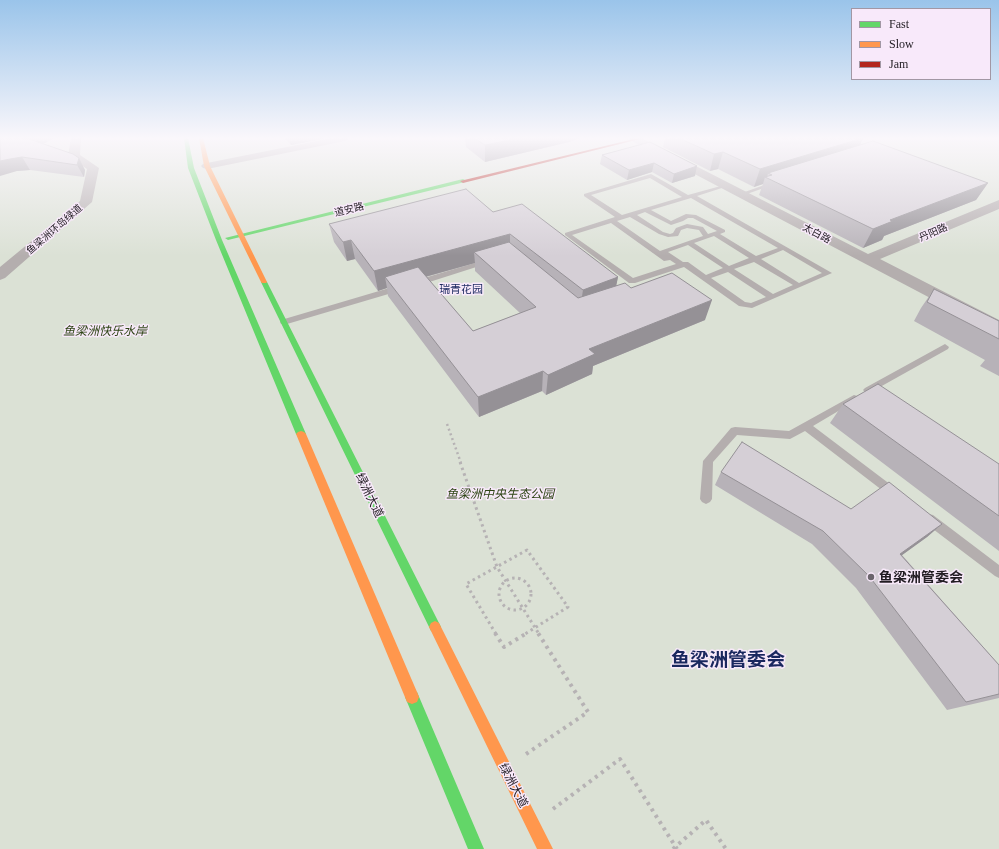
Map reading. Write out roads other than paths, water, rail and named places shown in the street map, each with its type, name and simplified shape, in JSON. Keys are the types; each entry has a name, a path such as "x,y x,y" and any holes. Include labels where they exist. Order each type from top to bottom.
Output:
{"main road":[{"path":"195,178 219,240 476,849"},
{"name":"绿洲大道","path":"213,178 545,849"},
{"name":"道安路","path":"219,240 476,178"}],"street":[{"name":"鱼梁洲环岛绿道","path":"0,275 86,202 91,178"},
{"name":"太白路","path":"712,178 999,327"},
{"name":"丹阳路","path":"868,259 999,204"}],"lane":[{"path":"620,217 586,195 646,178"},
{"path":"655,178 690,196 733,228"},
{"path":"742,194 778,182"},
{"path":"646,210 671,222 681,220 686,216 694,216 733,228 783,248 828,273 752,306 742,304 685,264 632,281 567,234 726,185"},
{"path":"631,214 666,235 676,235 678,229 687,226 701,228 707,237"},
{"path":"612,220 679,265"},
{"path":"679,265 663,251 733,228"},
{"path":"715,234 799,286"},
{"path":"689,243 772,297"},
{"path":"705,278 783,248"},
{"path":"284,322 495,260"},
{"path":"706,499 708,461 735,432 790,435 945,347"},
{"path":"806,426 906,501"},
{"path":"918,511 999,572"}],"place":[{"name":"鱼梁洲管委会","path":"871,577"}],"district":[{"name":"瑞青花园","path":"461,289"},
{"name":"鱼梁洲管委会","path":"728,659"}],"park label":[{"name":"鱼梁洲快乐水岸","path":"105,330"},
{"name":"鱼梁洲中央生态公园","path":"500,493"}]}
